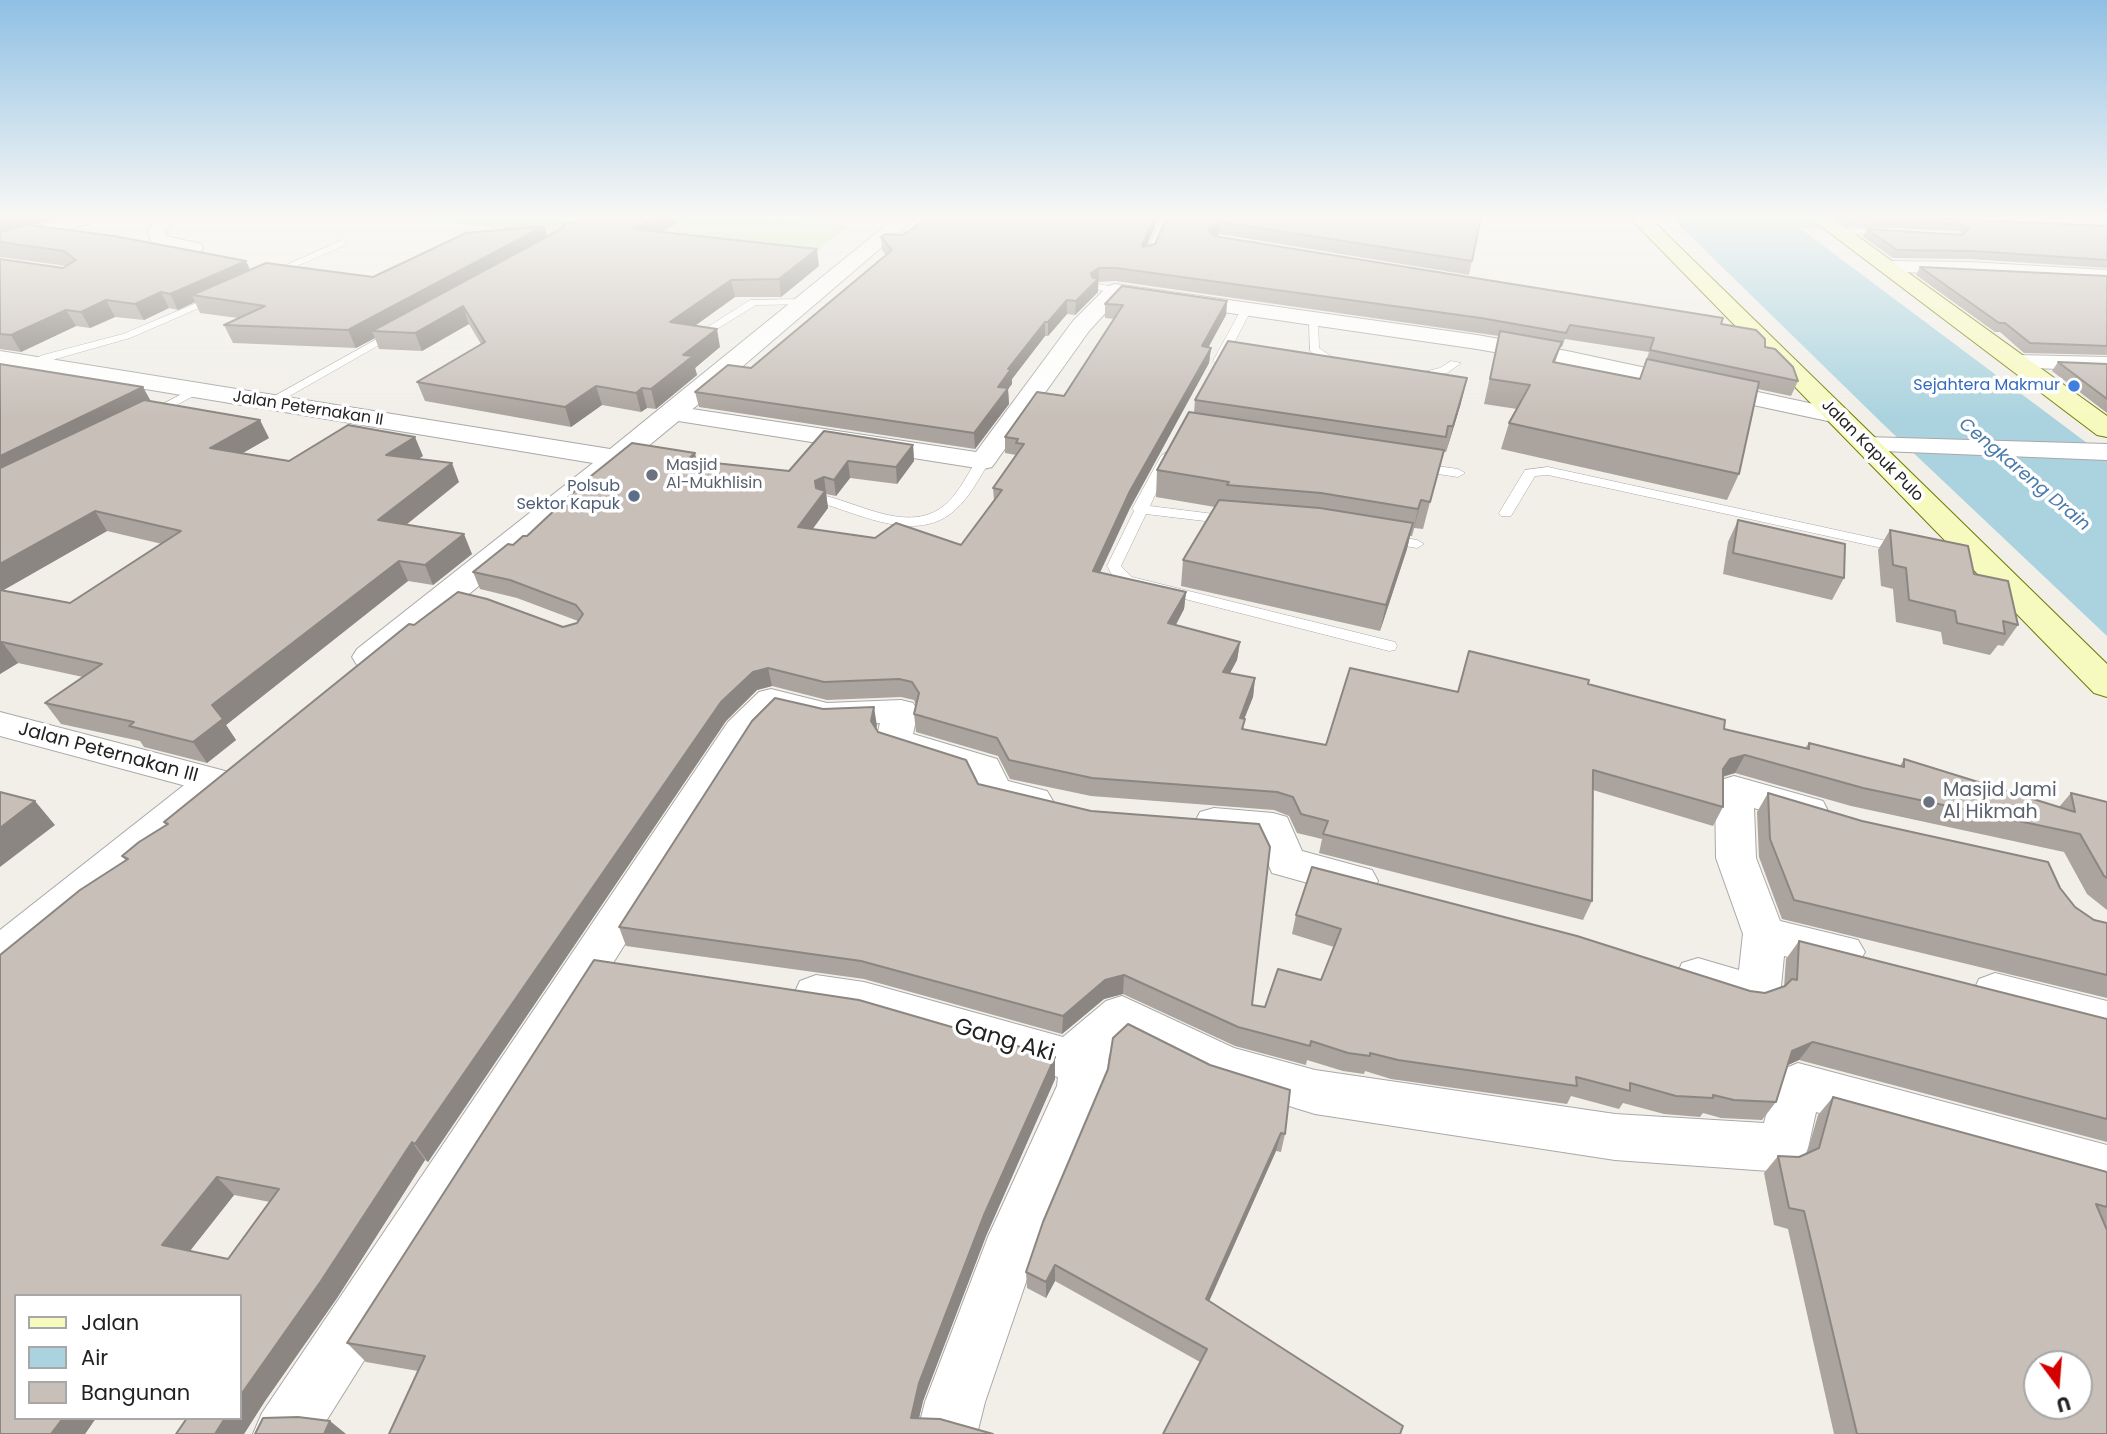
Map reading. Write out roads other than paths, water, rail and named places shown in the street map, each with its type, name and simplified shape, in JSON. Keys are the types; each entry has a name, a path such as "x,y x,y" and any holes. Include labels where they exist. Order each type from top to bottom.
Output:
{"main road":[{"name":"Jalan Kapuk Pulo","path":"1708,284 1838,416 1880,446 1975,564 2107,685"},
{"path":"1914,284 2107,429"}],"street":[{"path":"342,679 465,598 617,458 826,284"},
{"path":"672,413 983,461 1107,288 1409,331 1567,358 1838,416"},
{"path":"1725,326 1753,329"},
{"name":"Jalan Peternakan II","path":"0,358 617,458"},
{"path":"2018,362 2107,364"},
{"path":"1880,446 2107,452"},
{"path":"283,1434 612,964 741,730 771,700 827,714 901,712 894,740 984,768 993,791 1066,808"},
{"name":"Jalan Peternakan III","path":"0,724 216,781"},
{"path":"0,957 247,756"},
{"path":"1660,964 1738,988 1751,990 1759,986 1764,934 1737,858 1734,789 1838,820"},
{"path":"1182,820 1273,827 1286,862 1397,889"},
{"path":"1764,934 1886,963"},
{"path":"1964,984 2107,1020"},
{"name":"Gang Aki","path":"783,989 864,1001 1070,1060 1087,1046"},
{"path":"947,1434 955,1402 1015,1237 1081,1086 1087,1046 1122,1015 1225,1066 1315,1092 1615,1138 1783,1148 1798,1085 2107,1169"}],"lane":[{"path":"32,363 52,354 93,346 150,329 231,292"},
{"path":"708,330 754,302 805,302"},
{"path":"1214,370 1247,308"},
{"path":"1313,319 1314,349 1342,369 1355,370"},
{"path":"268,402 407,327"},
{"path":"1405,376 1418,377 1443,371 1455,363"},
{"path":"136,421 195,391"},
{"path":"1175,442 1139,509 1114,566 1119,575 1127,580 1390,646"},
{"path":"826,500 904,522 924,522 950,508 983,461"},
{"path":"1403,465 1458,473"},
{"path":"1506,513 1530,472 1548,471 1924,553"},
{"path":"1139,509 1250,523"},
{"path":"1367,535 1417,544"}],"water":[{"name":"Cengkareng Drain","path":"1740,284 1874,284 2107,458 2107,636"}],"place":[{"name":"Sejahtera Makmur","path":"2074,386"},
{"name":"Masjid Al-Mukhlisin","path":"652,475"},
{"name":"Polsub Sektor Kapuk","path":"634,496"},
{"name":"Masjid Jami Al Hikmah","path":"1929,802"}]}
